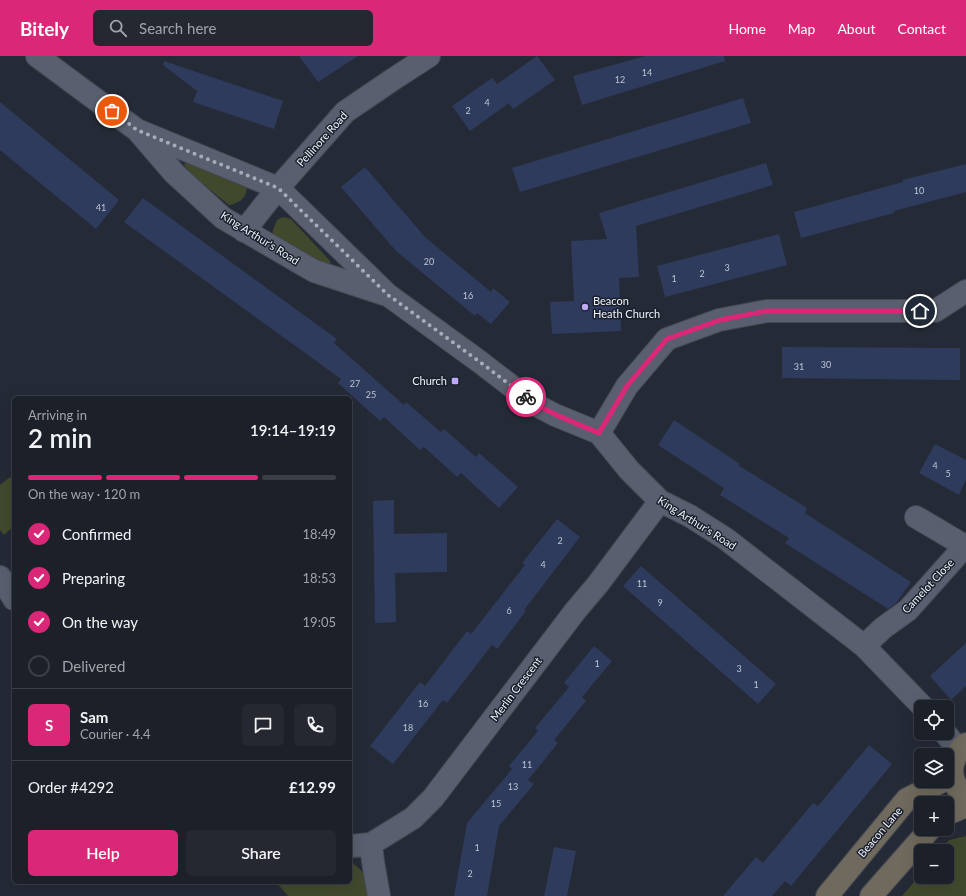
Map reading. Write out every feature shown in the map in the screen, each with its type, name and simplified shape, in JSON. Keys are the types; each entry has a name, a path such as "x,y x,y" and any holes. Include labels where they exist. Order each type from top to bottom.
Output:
{"street":[{"name":"King Arthur's Road","path":"37,56 137,130 174,173 223,218 244,232 314,271 388,295"},
{"name":"Pellinore Road","path":"244,232 278,188 345,112 430,56"},
{"name":"King Arthur's Road","path":"137,130 278,188 388,295 536,405 555,415 599,433 629,470 660,501 690,516 726,539 864,646 916,700"},
{"path":"599,433 627,386 667,339 720,320 767,311 934,311 966,291"},
{"name":"Merlin Crescent","path":"352,846 371,844 413,818 433,798 660,501"},
{"name":"Camelot Close","path":"864,646 883,628 908,610 965,546 916,517"},
{"path":"0,577 12,596"},
{"path":"954,740 963,747 954,758"},
{"path":"954,784 966,797"},
{"name":"Beacon Lane","path":"826,896 907,799 930,788"},
{"path":"954,811 966,806"},
{"path":"872,896 924,836"},
{"path":"371,844 379,896"}],"green space":[{"path":"187,161 247,184 245,195 237,203 229,205 196,178 184,165"},
{"path":"283,217 291,219 331,262 328,267 272,237 277,220"},
{"path":"10,477 12,480 12,528 4,535 0,530 0,485"},
{"path":"966,836 966,896 902,896 914,882 914,884 954,884 954,844 946,844 949,840"},
{"path":"352,863 363,872 369,896 288,896 278,884 352,884"}],"building":[{"path":"299,56 358,56 318,82"},
{"path":"537,56 555,80 513,109 509,103 470,131 452,106 492,78 497,84"},
{"path":"645,56 724,56 725,61 582,105 573,76"},
{"path":"164,61 283,101 274,129 193,102 197,91 163,65"},
{"path":"743,98 751,123 520,192 512,168"},
{"path":"0,102 119,200 96,229 0,150"},
{"path":"766,163 773,185 636,226 639,277 619,278 621,331 552,334 550,302 574,301 571,241 607,239 599,213"},
{"path":"966,164 966,192 801,238 794,212 903,182 902,180"},
{"path":"365,167 425,237 491,292 493,288 510,302 491,324 477,313 475,316 396,251 341,187"},
{"path":"143,198 337,339 334,343 404,405 406,402 441,432 444,429 476,457 479,453 518,487 499,508 461,473 457,477 424,447 420,450 384,417 380,421 338,383 341,379 124,222"},
{"path":"779,234 787,265 665,297 657,266"},
{"path":"782,347 960,348 960,380 782,378"},
{"path":"674,420 740,464 738,465 807,508 805,513 911,582 896,603 888,609 785,543 789,538 720,495 724,488 658,445"},
{"path":"935,444 966,460 966,479 959,495 919,473"},
{"path":"394,500 394,534 447,533 447,572 395,573 396,622 375,623 373,501"},
{"path":"557,519 580,537 524,610 526,611 497,649 492,645 447,703 443,700 393,764 370,746 420,682 425,686 467,631 471,634 525,565 522,563"},
{"path":"641,566 776,684 758,704 623,586"},
{"path":"966,643 966,686 951,700 930,676"},
{"path":"594,646 612,661 582,697 586,701 554,740 558,743 528,780 534,784 499,826 487,896 454,896 467,823 512,769 509,766 538,731 535,728 569,687 564,683"},
{"path":"869,745 892,764 791,886 785,881 772,896 723,896 756,857 763,863 813,803 818,806"},
{"path":"554,847 576,851 567,896 544,896"}],"way so far":[{"path":"112,111 137,130 278,188 388,295 526,397"}],"place":[{"name":"Beacon Heath Church","path":"585,307"},
{"name":"Church","path":"455,381"}],"route":[{"path":"526,397 536,405 555,415 599,433 627,386 667,339 720,320 767,311 920,311"}]}
